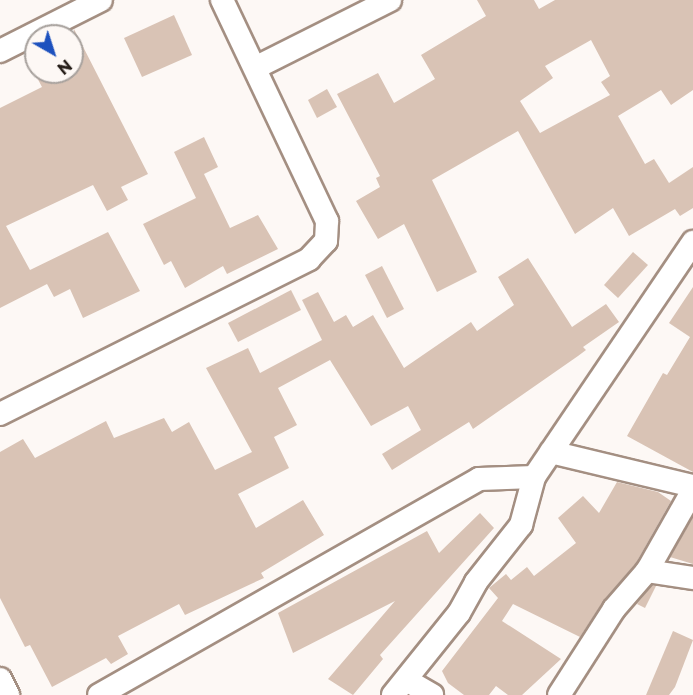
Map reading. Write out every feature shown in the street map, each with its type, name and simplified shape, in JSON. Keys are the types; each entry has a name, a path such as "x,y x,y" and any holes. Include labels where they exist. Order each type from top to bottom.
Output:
{"street":[{"path":"0,51 101,0"},
{"path":"0,414 309,259 326,241 327,221 257,67 222,0"},
{"path":"257,67 390,0"},
{"path":"432,695 401,688 459,614 476,582 521,525 534,477 693,242"},
{"path":"551,452 621,466 693,488 647,571 614,609 559,695"},
{"path":"99,695 479,478 534,477"},
{"path":"647,571 693,578"},
{"path":"0,679 8,695"}],"building":[{"path":"477,0 534,0 539,9 555,0 693,0 693,90 671,105 661,90 618,116 645,164 654,159 669,183 693,167 693,208 680,216 675,209 629,236 613,208 575,234 518,131 432,180 477,272 437,292 404,224 378,239 356,201 380,187 376,178 380,176 337,94 378,73 394,103 435,79 421,55 486,16","holes":["591,40 610,76 601,82 610,95 540,133 520,101 553,78 545,66"]},
{"path":"174,15 192,55 142,77 124,38"},
{"path":"84,49 148,174 121,187 128,200 107,211 93,185 6,226 30,270 108,232 140,291 83,318 70,289 54,297 47,284 0,308 0,108 42,87 40,84 84,84"},
{"path":"327,89 337,107 317,118 308,100"},
{"path":"204,137 218,167 204,174 230,228 258,215 278,249 227,274 223,266 185,288 171,261 164,265 143,224 196,198 174,152"},
{"path":"633,252 648,265 618,298 604,285"},
{"path":"528,258 572,327 606,304 619,322 583,347 586,350 578,356 473,429 469,422 392,470 382,454 421,430 408,406 371,426 330,360 278,388 297,425 274,437 289,468 238,494 256,528 303,500 324,535 261,573 264,578 185,615 179,604 118,636 128,654 111,664 106,658 52,687 30,645 25,647 0,598 0,452 23,439 35,458 106,421 114,438 164,418 172,432 189,422 215,470 252,452 206,368 248,348 260,373 322,340 302,300 318,292 334,322 346,315 353,327 373,315 404,368 471,322 477,331 514,305 498,277"},
{"path":"382,266 404,309 387,318 365,275"},
{"path":"693,287 693,472 627,436 663,373 667,375 690,337 669,323"},
{"path":"291,290 301,310 238,342 228,323"},
{"path":"617,482 658,492 671,501 636,563 604,600 580,637 513,604 502,621 561,659 522,695 508,695 496,686 489,695 464,695 448,683 442,671 498,598 489,588 506,574 511,580 527,567 534,576 576,543 558,518 583,496 599,513"},
{"path":"480,513 494,528 380,655 383,659 353,695 328,679 395,601 293,653 278,613 427,531 439,553"},
{"path":"693,517 693,564 670,557"},
{"path":"652,585 656,586 645,608 637,604"},
{"path":"673,631 693,640 675,687 669,695 646,695"}]}
